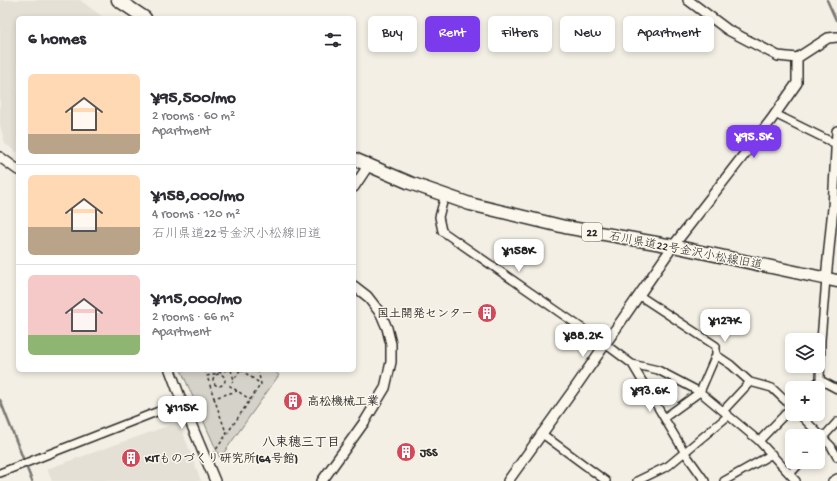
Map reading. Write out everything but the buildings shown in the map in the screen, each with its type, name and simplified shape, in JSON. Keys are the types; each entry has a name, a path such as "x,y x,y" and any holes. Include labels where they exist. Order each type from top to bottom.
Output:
{"main road":[{"path":"118,0 142,16"},
{"name":"石川県道22号金沢小松線旧道","path":"356,160 410,183 470,204 565,227 673,246 831,280"}],"street":[{"path":"688,0 728,30 778,56 798,58 828,38 837,38"},
{"path":"508,481 640,296 673,246 775,114 797,83 798,58"},
{"path":"775,114 836,144"},
{"path":"837,130 831,280 821,340 820,380 837,389"},
{"path":"0,157 16,169"},
{"path":"356,184 368,166"},
{"path":"445,195 439,218 442,230 632,364 704,481"},
{"path":"322,481 365,421 385,388 391,362 391,344 387,328 381,314 367,296 356,288"},
{"path":"640,296 716,346 716,355 700,392 664,418"},
{"path":"716,355 731,365 750,382 772,388 792,407 759,441"},
{"path":"632,364 658,370 700,392 759,441 795,481"},
{"path":"171,372 215,481"},
{"path":"637,481 668,466 685,452 725,413 750,382"},
{"path":"0,473 182,402"},
{"path":"805,421 811,429"},
{"path":"825,435 837,422"},
{"path":"541,433 606,481"},
{"path":"825,443 831,446 837,457"},
{"path":"724,481 772,454"},
{"path":"790,474 795,469"}],"path":[{"path":"206,372 227,435"},
{"path":"207,376 219,372"},
{"path":"232,372 234,380"},
{"path":"240,372 230,386 251,400"},
{"path":"244,372 262,384"},
{"path":"259,372 262,384"},
{"path":"218,374 224,376 225,381 223,385 220,386 214,384 214,376 218,374"},
{"path":"206,460 215,452 262,384"},
{"path":"214,398 237,391"}],"shaded area":[{"path":"0,0 80,0 101,16 16,16 16,152 5,144 0,125"},
{"path":"182,372 275,372 279,375 220,458"},
{"path":"179,422 201,481 52,481 47,469"}],"waterway":[{"path":"827,0 836,20"},
{"path":"0,400 32,481"}],"place":[{"name":"国土開発センター","path":"487,313"},
{"name":"高松機械工業","path":"293,401"},
{"name":"JSS","path":"406,452"},
{"name":"KITものづくり研究所(64号館)","path":"131,458"}],"district":[{"name":"八束穂三丁目","path":"301,441"}]}
